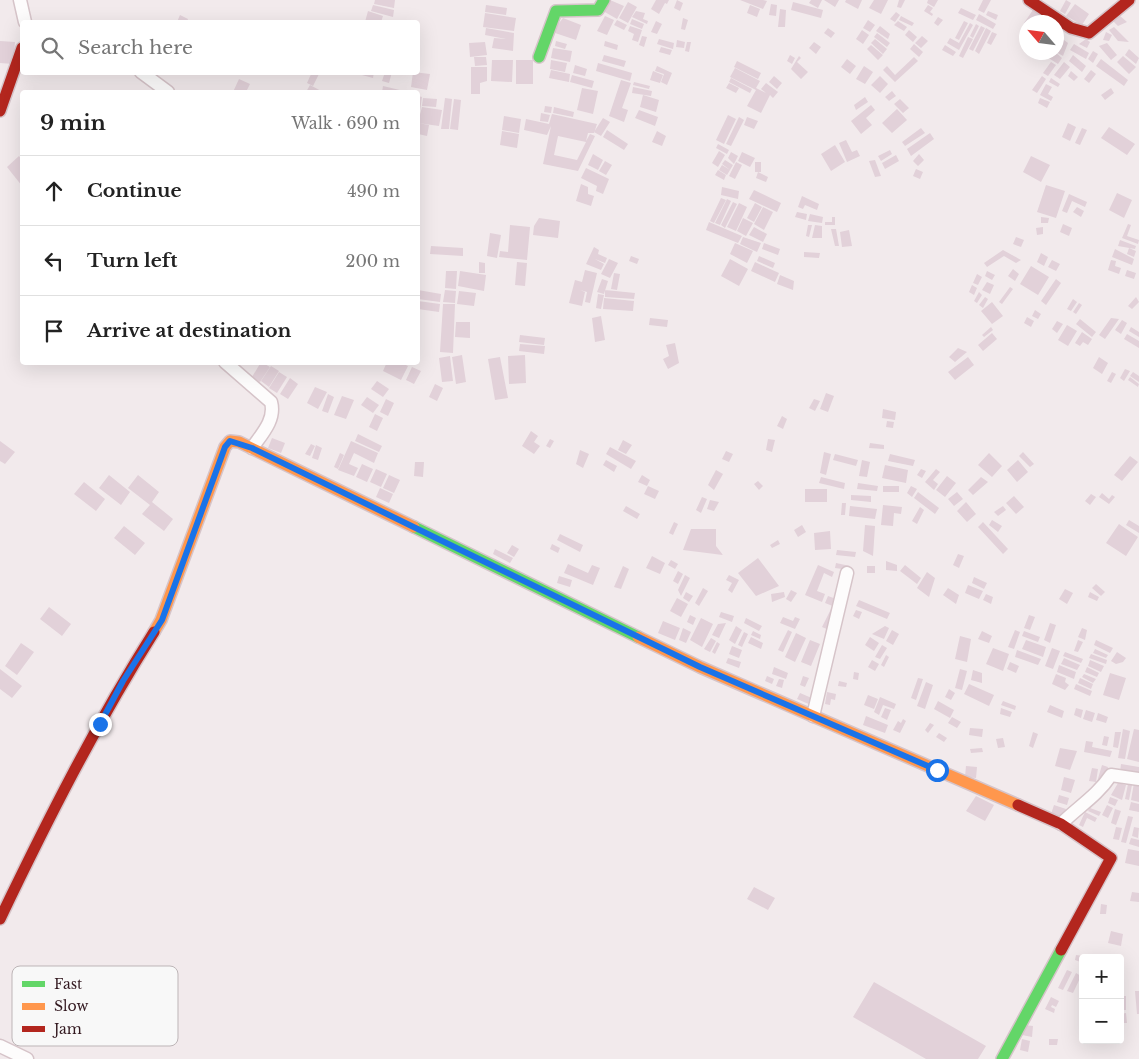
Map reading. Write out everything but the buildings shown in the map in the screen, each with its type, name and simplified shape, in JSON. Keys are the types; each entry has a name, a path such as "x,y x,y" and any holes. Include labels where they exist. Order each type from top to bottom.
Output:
{"street":[{"path":"20,0 25,20"},
{"path":"539,57 556,11 598,10 604,0"},
{"path":"1029,0 1071,28 1088,33 1099,27 1129,0"},
{"path":"0,111 20,54"},
{"path":"145,75 165,90"},
{"path":"228,365 271,402 273,409 270,422 252,448"},
{"path":"0,918 30,856 123,681 162,620 225,447 230,441 252,448 700,667 1061,824 1111,858 1002,1059"},
{"path":"813,716 847,573"},
{"path":"1061,824 1075,810 1094,797 1111,775 1139,779"},
{"path":"0,1046 27,1059"}],"traffic: fast":[{"path":"539,57 556,11 598,10 604,0"},
{"path":"414,527 638,637"},
{"path":"1002,1059 1061,950"}],"traffic: slow":[{"path":"154,632 161,620 225,447 230,441 239,442 414,527"},
{"path":"638,637 700,667 1018,805"}],"traffic: jam":[{"path":"1029,0 1071,28 1089,33 1129,0"},
{"path":"0,111 20,54"},
{"path":"0,919 73,773 112,702 154,632"},
{"path":"1018,805 1061,824 1111,858 1061,950"}],"route":[{"path":"100,724 123,681 162,620 225,447 230,441 239,442 252,448 700,667 937,770"}]}
